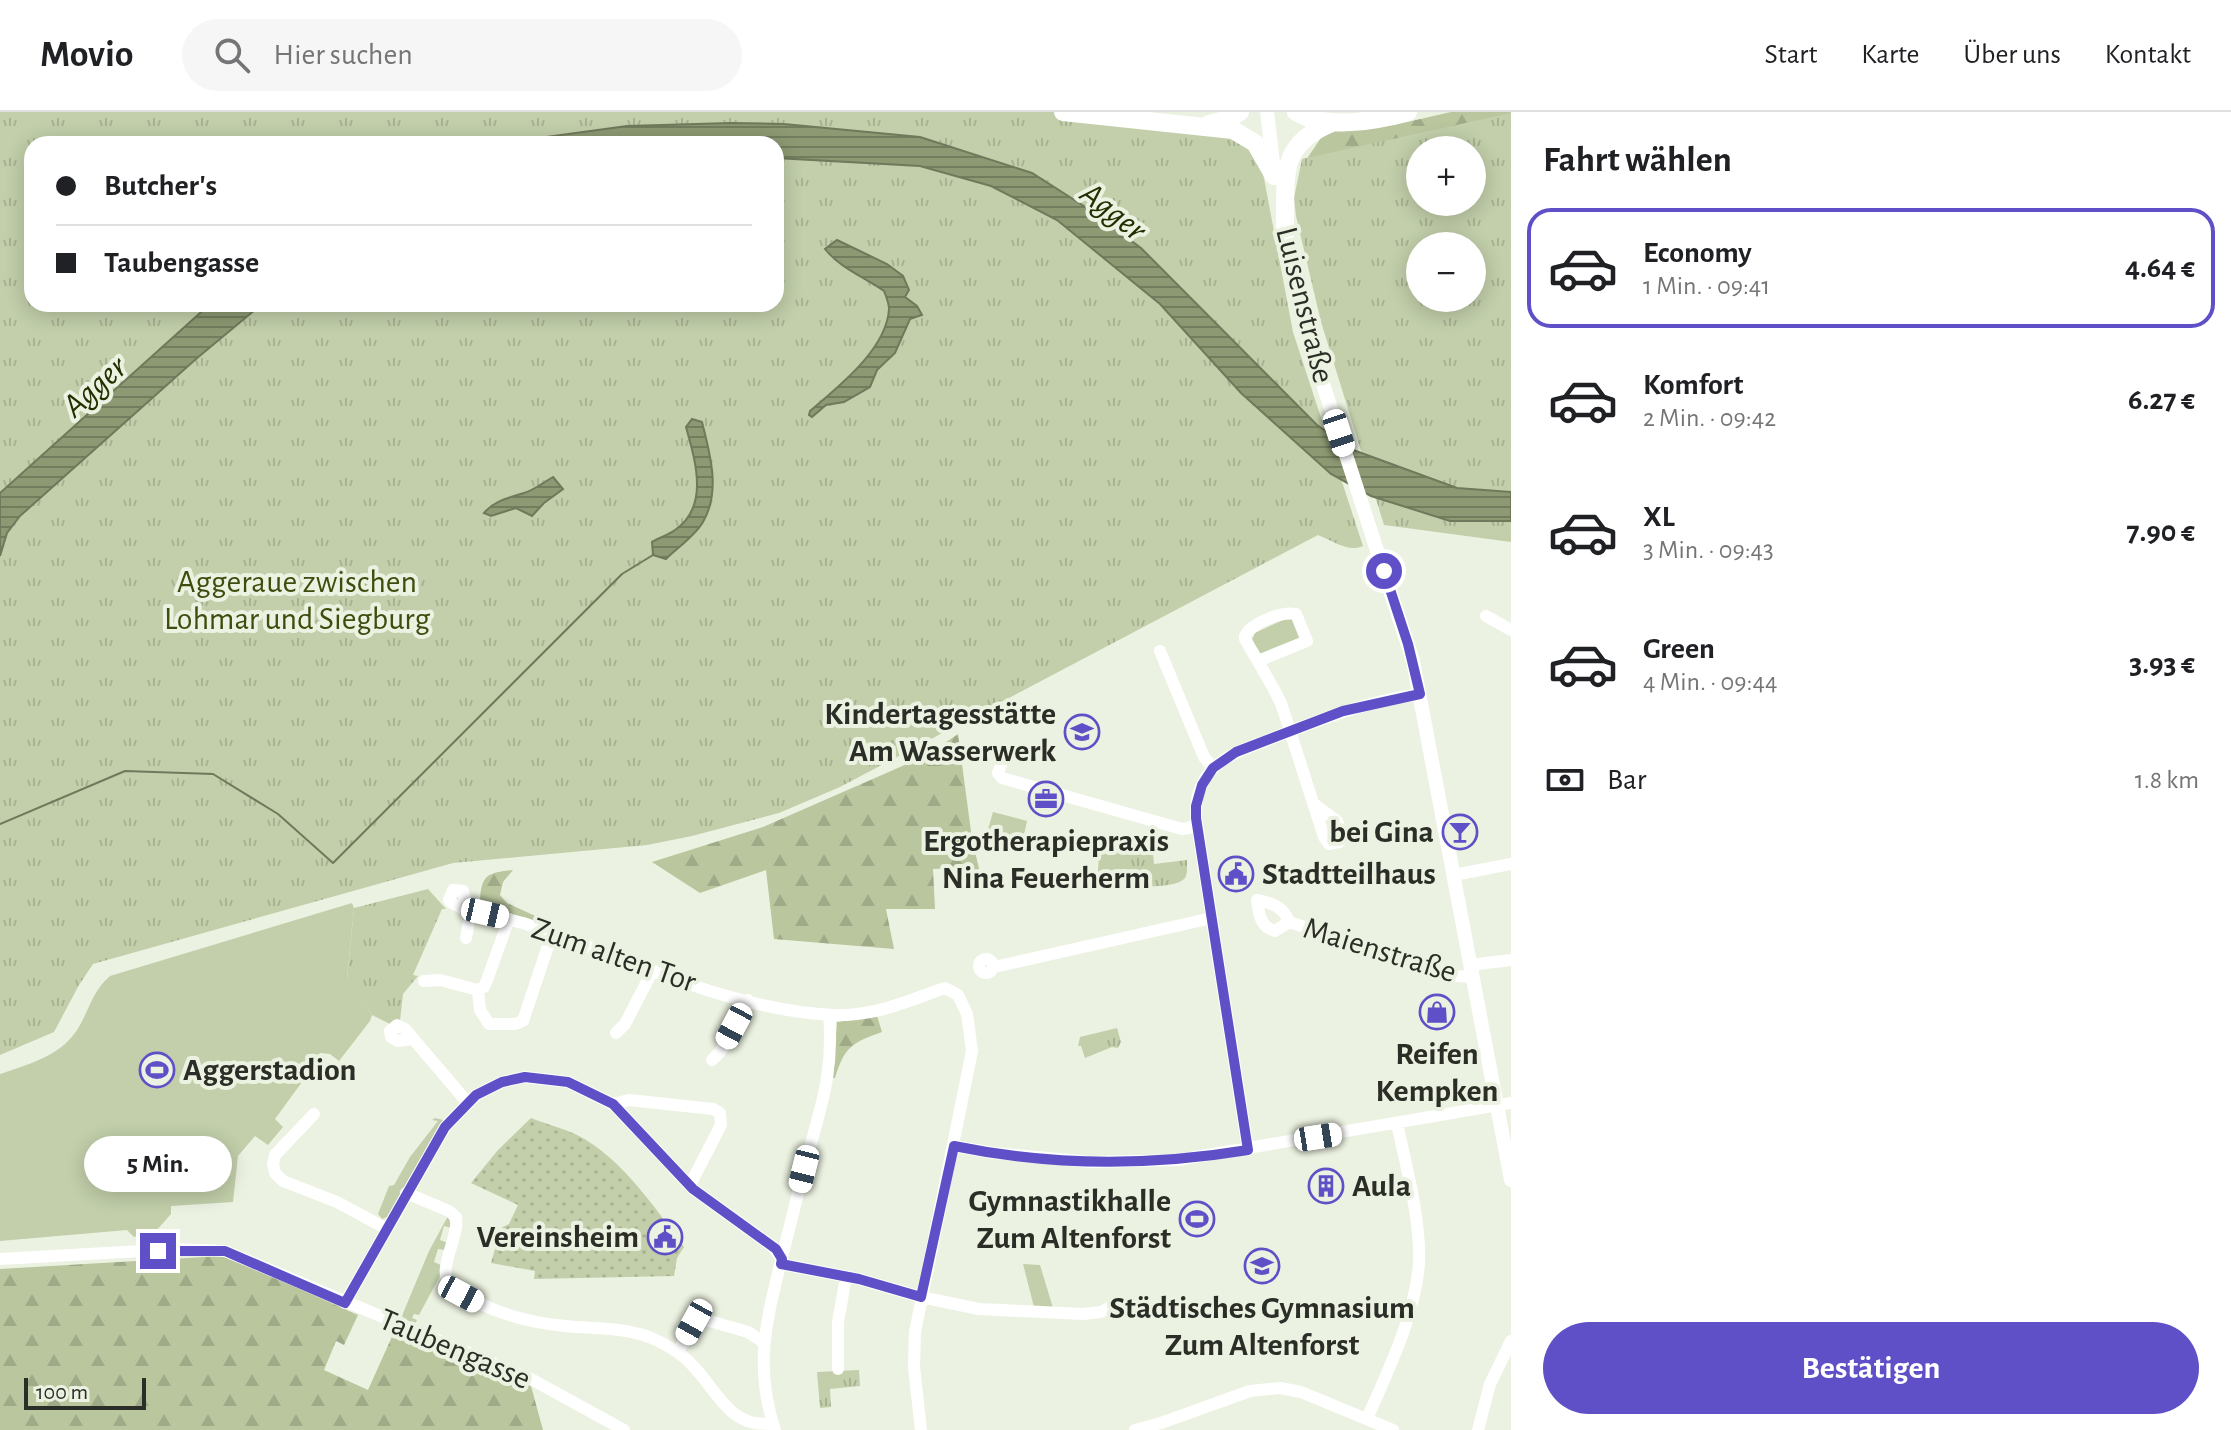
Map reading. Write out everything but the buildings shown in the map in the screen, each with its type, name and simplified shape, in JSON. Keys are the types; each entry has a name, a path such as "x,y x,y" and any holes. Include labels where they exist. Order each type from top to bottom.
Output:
{"highway":[{"path":"1063,112 1233,130 1247,137 1264,154 1274,176"},
{"path":"1198,126 1220,122 1240,112"},
{"path":"1296,112 1313,119 1334,122"},
{"path":"1285,227 1287,175 1294,149 1313,130 1334,122 1408,112"}],"main road":[{"name":"Luisenstraße","path":"1267,112 1274,176 1303,315 1408,644 1420,694 1511,1180"}],"street":[{"path":"1258,661 1307,641 1296,614 1287,613 1248,630 1245,639 1281,703 1314,804"},
{"path":"1486,616 1511,630"},
{"path":"1160,651 1204,757 1213,768"},
{"path":"1248,1150 1197,823 1196,806 1205,778 1213,768 1236,752 1363,705 1420,694"},
{"path":"1002,762 998,773 1002,778 1182,829 1197,823"},
{"path":"1454,875 1511,864"},
{"name":"Zum alten Tor","path":"466,938 470,910 509,919 653,970 795,1012 856,1015 886,1010 945,988 952,990 961,999 972,1039 970,1067 954,1146"},
{"path":"994,967 1212,918"},
{"path":"424,981 440,980 478,990 484,987 509,919"},
{"name":"Maienstraße","path":"1289,922 1457,976 1495,962 1511,960"},
{"path":"478,990 480,1010 487,1023 496,1025 523,1021 552,934"},
{"path":"616,1033 625,1024 653,970"},
{"path":"712,1060 720,1052 748,1000"},
{"path":"406,1193 456,1217 457,1225 445,1273 451,1287 461,1294 482,1305 527,1320 632,1332 654,1339 678,1352 695,1367 720,1401 741,1419 754,1425 774,1427 763,1370 763,1342 772,1291 828,1084 829,1015"},
{"path":"411,1039 467,1102"},
{"path":"345,1303 445,1127 467,1102 494,1086 533,1077 568,1082 613,1104 690,1185 772,1246 781,1262 979,1309 1056,1314 1101,1312 1118,1303"},
{"path":"613,1104 629,1100 713,1109 720,1113 721,1125 690,1185"},
{"path":"921,1430 914,1351 921,1297 954,1146 1091,1162 1178,1160 1511,1103"},
{"path":"314,1114 275,1155 275,1173 283,1181 337,1202 387,1229"},
{"path":"1367,1419 1400,1340 1413,1300 1419,1262 1417,1232 1397,1124"},
{"name":"Taubengasse","path":"0,1259 213,1249 237,1254 345,1303 531,1379 624,1430"},
{"path":"838,1369 838,1324 846,1277"},
{"path":"678,1352 699,1318 748,1332 763,1342"},
{"path":"1478,1430 1490,1384 1511,1341"},
{"path":"1135,1430 1250,1391 1268,1388 1301,1392 1393,1430"}],"green space":[{"name":"Aggeraue zwischen Lohmar und Siegburg","path":"0,112 1062,112 1218,127 1260,157 1293,332 1363,546 1346,547 1318,535 840,787 779,813 647,845 453,863 93,964 54,1032 0,1055"},
{"path":"1451,112 1511,112 1511,133 1486,136 1406,136 1406,147 1306,160 1327,129 1394,125"},
{"path":"1511,113 1511,542 1384,525 1321,322 1294,198 1302,159 1406,136 1406,216 1486,216 1486,136 1406,136"},
{"path":"1287,618 1295,620 1302,637 1259,653 1252,640 1255,633"},
{"path":"958,734 972,839 981,877 962,881 960,868 933,869 935,909 886,909 894,949 774,939 766,870 700,893 652,862 763,827 907,764"},
{"path":"993,812 1027,821 1020,853 984,843"},
{"path":"1100,840 1152,843 1154,864 1187,860 1185,877 1178,883 1168,885 1097,885"},
{"path":"513,870 503,882 500,895 507,903 544,920 542,924 484,906 480,902 484,880 497,872"},
{"path":"428,889 446,909 442,909 413,975 418,976 403,994 400,1021 392,1025 372,1015 347,979 354,908"},
{"name":"Aggerstadion","path":"352,903 347,978 372,1015 370,1021 339,1061 330,1054 320,1053 298,1079 302,1082 275,1119 283,1127 268,1145 255,1136 238,1156 233,1202 171,1206 171,1214 156,1231 134,1237 127,1230 0,1241 0,1074 45,1057 65,1044 110,976"},
{"path":"877,1016 882,1032 851,1047 833,1078 837,1022"},
{"path":"1117,1028 1121,1042 1118,1048 1112,1047 1085,1058 1081,1046 1078,1046 1080,1037"},
{"path":"531,1118 572,1133 593,1145 623,1170 684,1247 677,1258 674,1276 534,1279 535,1271 491,1263 501,1228 509,1224 518,1205 471,1183 498,1150"},
{"path":"432,1120 443,1120 387,1217 382,1219 378,1214 389,1186 394,1185 410,1157 438,1121"},
{"path":"448,1216 452,1228 444,1226 440,1240 448,1243 445,1250 438,1249 434,1262 441,1265 441,1274 419,1315 414,1314 415,1324 401,1318 429,1251"},
{"path":"221,1256 358,1315 344,1345 336,1341 324,1370 368,1390 395,1330 531,1386 543,1430 0,1430 0,1269"},
{"path":"1023,1264 1040,1265 1053,1308 1034,1307"},
{"path":"859,1370 860,1386 830,1389 831,1407 820,1408 817,1372"}],"shaded area":[{"path":"784,124 920,137 1032,173 1141,248 1317,425 1356,451 1457,488 1511,492 1511,521 1450,521 1371,496 1331,474 1241,393 1160,304 1057,220 991,186 920,166 784,158 784,136 554,136 627,126"},
{"path":"837,240 887,264 903,276 909,290 905,297 917,306 922,315 910,319 895,353 877,370 870,387 844,402 826,405 812,417 810,411 871,353 886,324 889,309 884,291 845,267 825,249"},
{"path":"201,312 252,312 20,516 7,533 0,556 0,493"},
{"path":"692,419 702,422 711,460 712,498 700,527 666,559 653,555 652,542 672,532 686,520 696,496 696,468 686,427"},
{"path":"553,477 563,489 532,516 516,508 491,516 484,513 498,502 528,492"}],"waterway":[{"path":"0,824 125,771 213,774 278,814 333,863 622,574 653,555"}],"place":[{"name":"Kindertagesstätte Am Wasserwerk","path":"1082,732"},
{"name":"Ergotherapiepraxis Nina Feuerherm","path":"1046,799"},
{"name":"bei Gina","path":"1460,832"},
{"name":"Stadtteilhaus","path":"1236,874"},
{"name":"Reifen Kempken","path":"1437,1012"},
{"name":"Aggerstadion","path":"157,1070"},
{"name":"Aula","path":"1326,1186"},
{"name":"Gymnastikhalle Zum Altenforst","path":"1197,1219"},
{"name":"Vereinsheim","path":"665,1237"},
{"name":"Städtisches Gymnasium Zum Altenforst","path":"1262,1266"}],"route":[{"path":"158,1251 213,1249 237,1254 345,1303 445,1127 476,1095 502,1082 525,1077 568,1082 613,1104 693,1189 776,1249 782,1259 781,1264 859,1279 921,1297 954,1146 1091,1162 1178,1160 1248,1150 1196,806 1208,773 1236,752 1343,711 1420,694 1413,661 1384,571"}],"water label":[{"name":"Agger","path":"1113,212"},
{"name":"Agger","path":"95,387"}]}
